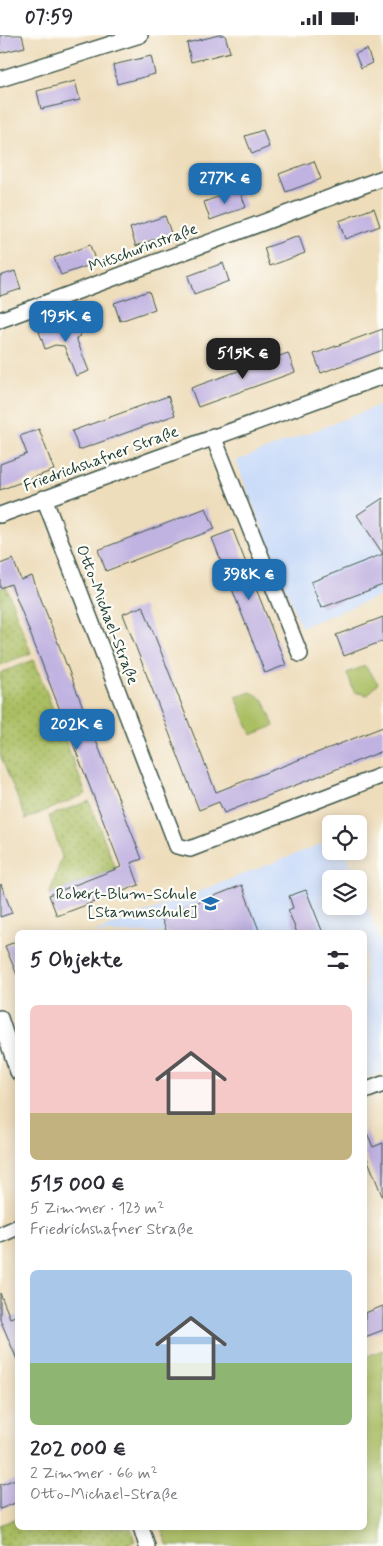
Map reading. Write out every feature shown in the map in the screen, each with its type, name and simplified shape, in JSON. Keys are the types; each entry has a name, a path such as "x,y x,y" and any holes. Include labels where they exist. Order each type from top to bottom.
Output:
{"street":[{"path":"0,79 140,35"},
{"name":"Mitschurinstraße","path":"0,320 383,178"},
{"name":"Friedrichshafner Straße","path":"0,515 44,497 383,376"},
{"path":"213,436 300,654"},
{"name":"Otto-Michael-Straße","path":"44,497 177,846 190,849 383,775"},
{"path":"0,1018 15,1063"},
{"path":"367,1090 383,1084"},
{"path":"0,1235 15,1228"},
{"path":"142,1530 147,1546"}],"shaded area":[{"path":"383,404 383,595 301,627 236,461"},
{"path":"322,844 322,860 349,860 353,870 322,870 322,915 367,915 367,906 383,947 383,1072 367,1078 367,930 101,930"}],"green space":[{"path":"6,586 31,653 0,665 0,588"},
{"path":"34,660 86,794 26,819 0,755 0,673"},
{"path":"365,666 378,683 368,695 354,692 347,673"},
{"path":"251,692 264,700 274,726 251,735 236,697"},
{"path":"89,801 116,869 49,895 62,857 49,816"},
{"path":"383,1350 383,1546 168,1546 162,1530 367,1530 367,1356"},
{"path":"15,1519 15,1530 132,1530 135,1541 123,1546 0,1546 0,1525"}],"building":[{"path":"0,35 22,35 25,47 0,53"},
{"path":"225,35 230,52 191,62 187,43"},
{"path":"367,49 372,63 361,68 355,54"},
{"path":"151,56 155,74 117,84 113,65"},
{"path":"75,81 80,100 41,109 37,91"},
{"path":"263,130 269,147 252,154 245,136"},
{"path":"314,161 321,179 286,192 279,174"},
{"path":"239,189 246,207 210,220 204,202"},
{"path":"374,208 380,226 345,239 339,221"},
{"path":"165,216 171,233 136,246 130,228"},
{"path":"299,236 305,253 270,266 264,248"},
{"path":"90,245 96,263 61,275 54,258"},
{"path":"223,263 229,281 194,294 188,276"},
{"path":"15,271 21,289 0,296 0,276"},
{"path":"149,291 155,309 120,321 114,303"},
{"path":"74,318 80,336 76,338 89,371 76,376 64,346 55,345 45,349 39,331"},
{"path":"383,329 383,350 321,373 314,354"},
{"path":"288,353 295,372 198,407 191,388"},
{"path":"168,396 175,415 79,450 72,431"},
{"path":"39,429 54,470 0,490 0,464 27,454 20,436"},
{"path":"383,498 383,554 357,515"},
{"path":"206,508 215,529 106,571 98,550"},
{"path":"233,530 286,665 265,673 212,538"},
{"path":"383,554 383,585 321,608 311,582"},
{"path":"13,559 21,580 32,576 142,859 131,863 139,885 57,916 49,895 121,867 11,584 0,588 0,564"},
{"path":"143,606 216,792 383,727 383,751 224,813 219,802 199,810 123,614"},
{"path":"383,617 383,641 344,656 336,635"},
{"path":"0,885 12,913 0,917"},
{"path":"242,885 259,930 166,930 161,917"},
{"path":"306,890 322,930 296,930 288,910 293,908 289,896"},
{"path":"15,942 15,970 5,946"},
{"path":"367,1133 373,1147 383,1143 383,1198 367,1158"},
{"path":"0,1293 10,1318 15,1316 15,1355 0,1319"},
{"path":"383,1306 383,1330 367,1336 367,1312"},
{"path":"15,1479 15,1503 0,1509 0,1485"}],"place":[{"name":"Robert-Blum-Schule [Stammschule]","path":"211,903"}]}
